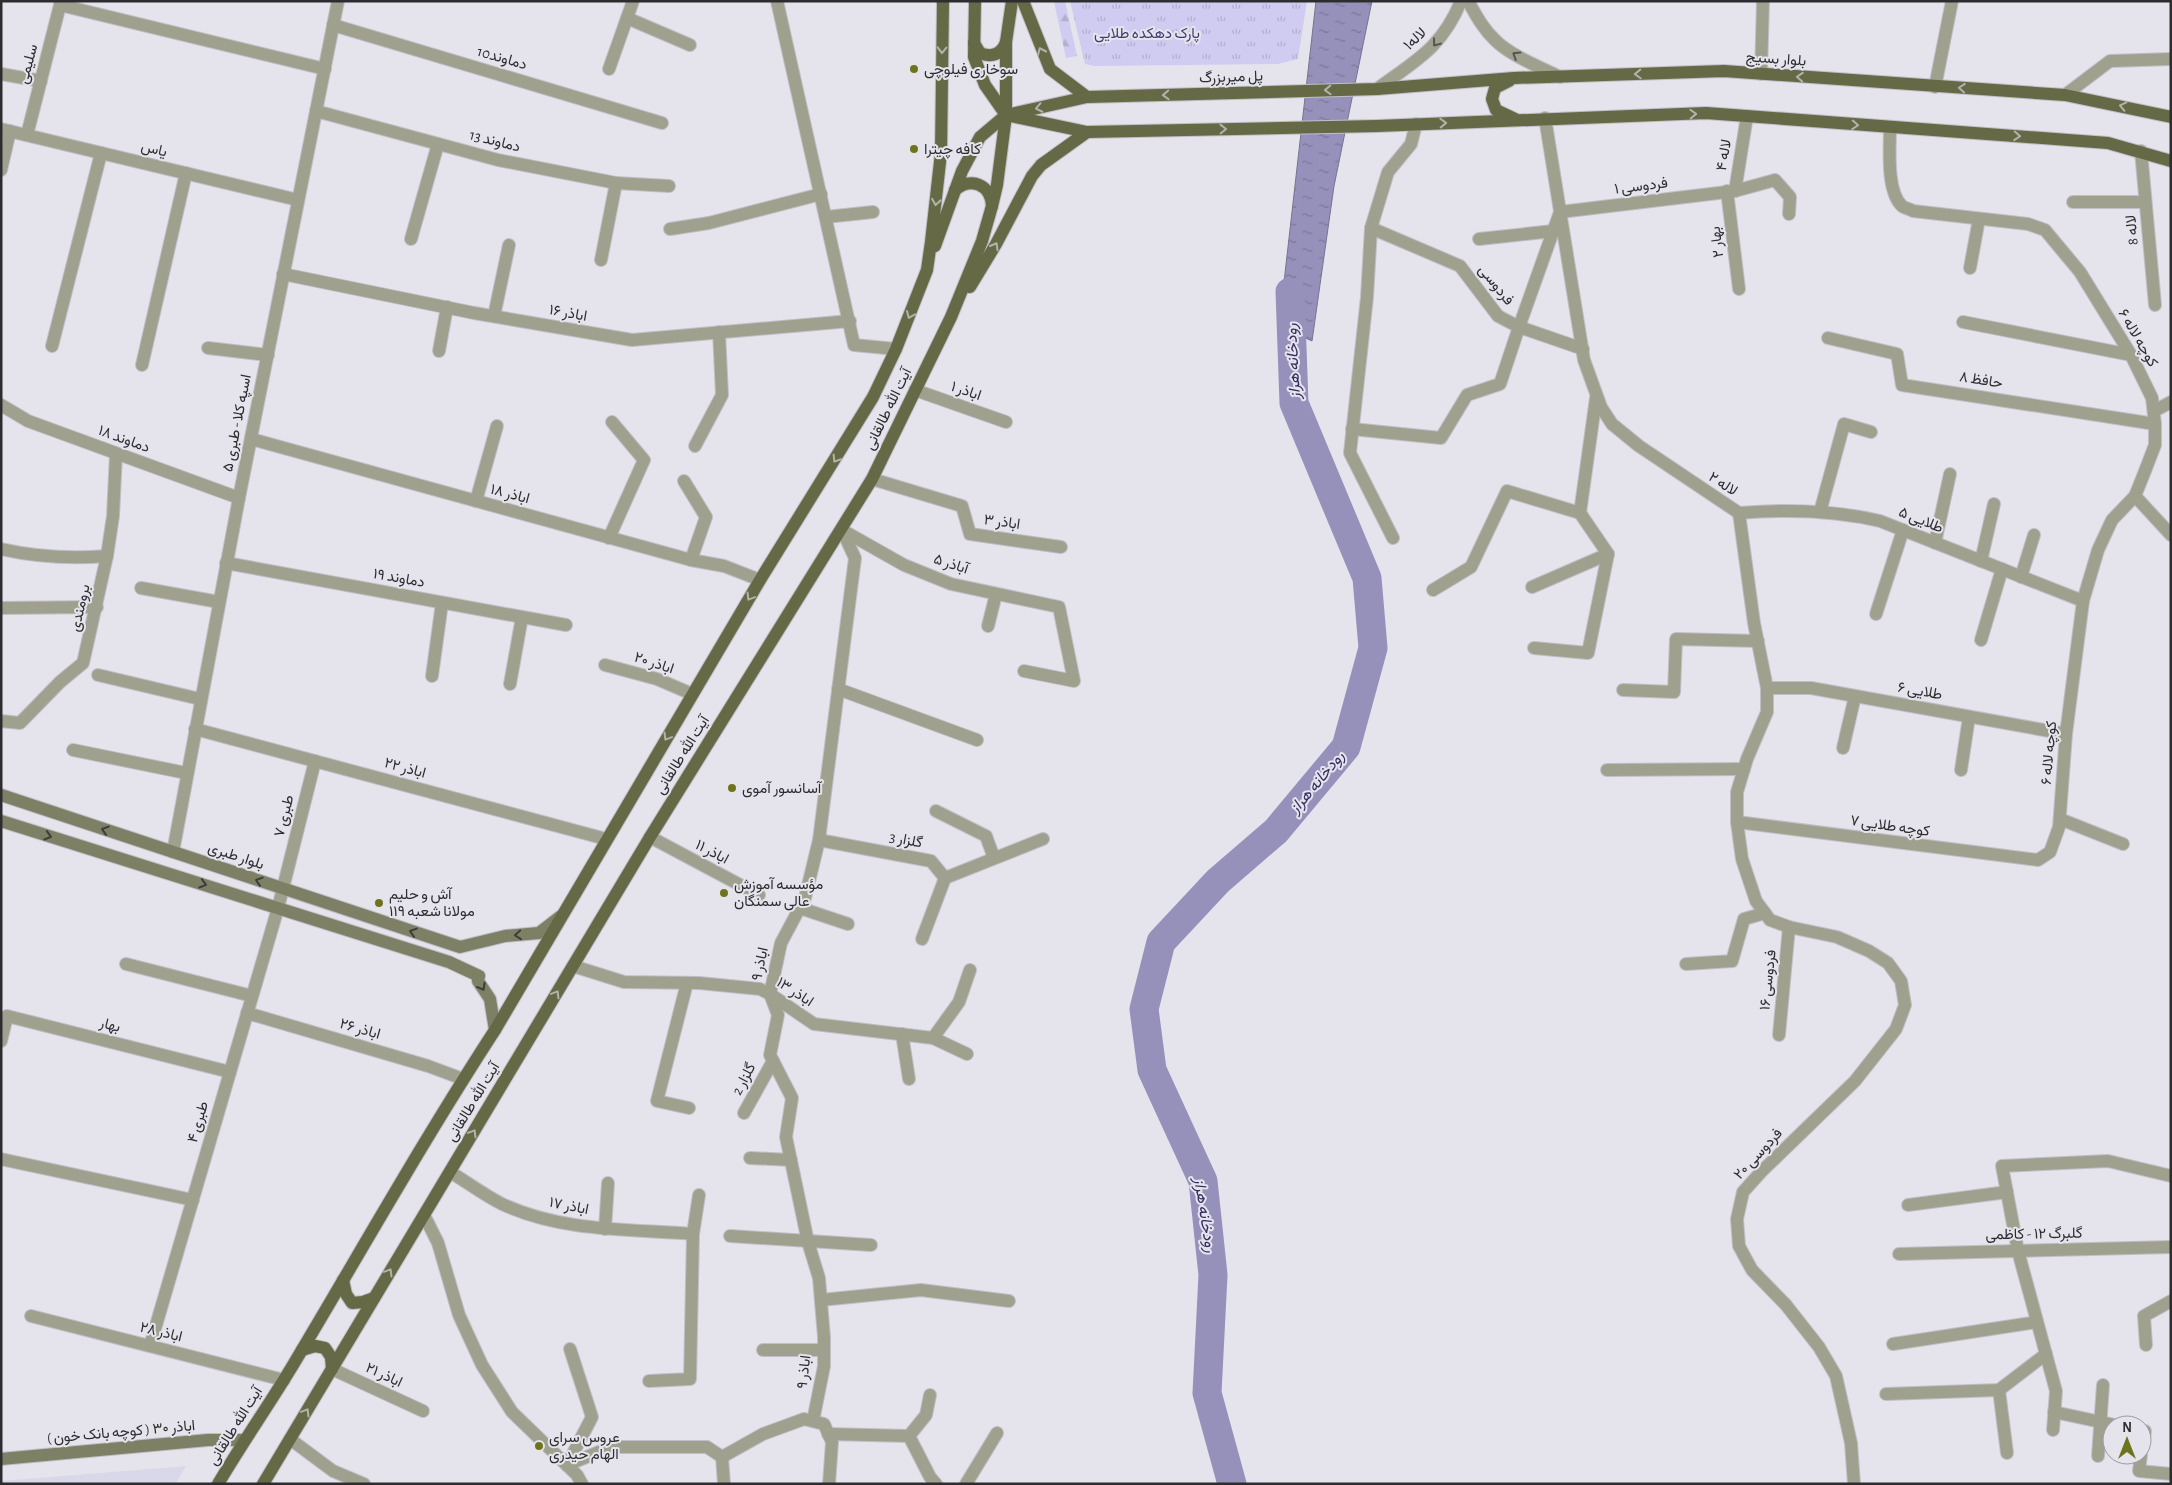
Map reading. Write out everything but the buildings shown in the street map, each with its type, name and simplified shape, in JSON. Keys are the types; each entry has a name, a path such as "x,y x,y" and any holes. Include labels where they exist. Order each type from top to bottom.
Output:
{"main road":[{"name":"آیت الله طالقانی","path":"218,1484 244,1440 284,1380 463,1079 495,1030 760,580 873,398 896,349 927,270 941,154 943,1"},
{"path":"975,1 974,57 985,85 1006,114 1087,132 1377,126 1706,113 2108,143 2171,161"},
{"name":"آیت الله طالقانی","path":"265,1483 650,837 872,479 951,317 982,241 997,185 1006,114 1006,42 1012,1"},
{"path":"1023,1 1050,70 1087,97"},
{"path":"974,43 980,53 991,56 1001,51 1006,42"},
{"name":"بلوار بسیج","path":"1377,89 1514,78 1724,71 2065,95 2171,117"},
{"path":"1514,78 1495,88 1492,99 1496,110 1516,120"},
{"name":"پل میربزرگ","path":"1006,114 1087,97 1377,89"},
{"path":"927,270 962,171 980,137 1006,114"},
{"path":"951,317 996,244 1032,176 1041,165 1087,132"},
{"path":"955,190 965,184 978,184 989,192 992,206"},
{"name":"بلوار طبری","path":"1,795 460,947 505,936 539,933 561,916"},
{"path":"1,821 449,962 479,976 478,981 490,999 495,1030"},
{"path":"343,1280 346,1294 352,1303 374,1298"},
{"path":"302,1350 315,1346 325,1348 331,1358 332,1369"},
{"name":"اباذر ۳۰ ( کوچه بانک خون )","path":"1,1459 208,1440 244,1440"}],"street":[{"name":"اسپه کلا - طبری ۵","path":"173,852 186,773 250,439 338,1"},
{"path":"609,69 633,1"},
{"path":"777,1 854,345 896,349"},
{"name":"لاله۱","path":"1377,89 1430,51 1453,20 1460,1"},
{"path":"1468,1 1481,24 1495,41 1526,60 1560,77"},
{"path":"1762,74 1764,1"},
{"path":"1934,87 1952,1"},
{"path":"61,3 324,69"},
{"name":"سلیمی","path":"27,135 61,3"},
{"path":"627,18 690,45"},
{"name":"دماوند10","path":"333,25 662,123"},
{"path":"2065,95 2110,61 2171,59"},
{"path":"1,74 41,80"},
{"name":"دماوند 13","path":"316,111 498,160 616,183 669,186"},
{"name":"لاله ۴","path":"1731,191 1747,116"},
{"name":"لاله ۲","path":"1545,118 1584,360 1601,407 1612,424 1632,440 1739,513 1748,585 1767,688 1767,712 1744,769 1737,792 1737,822 1742,859 1756,901 1770,920 1789,927"},
{"path":"1393,538 1350,453 1367,297 1371,228 1388,172 1411,144 1416,124"},
{"name":"کوچه لاله ۶","path":"1890,127 1891,177 1894,194 1902,206 1913,211 2028,224 2045,230 2080,272 2131,355 2152,398 2156,424 2156,445 2135,496 2112,520 2098,550 2082,602 2066,734 2059,827 2050,852 2038,860"},
{"path":"1,170 6,130"},
{"name":"یاس","path":"6,130 298,200"},
{"path":"411,239 438,144"},
{"name":"لاله 8","path":"2141,151 2155,305"},
{"path":"52,346 101,153"},
{"path":"142,365 186,174"},
{"name":"فردوسی ۱","path":"1560,212 1731,191 1775,180 1790,197 1789,214"},
{"path":"601,260 616,183"},
{"name":"بهار ۲","path":"1731,191 1739,289"},
{"path":"670,229 708,224 821,194"},
{"path":"2073,202 2146,202"},
{"path":"826,217 873,212"},
{"path":"1352,429 1442,438 1467,395 1500,384 1560,212"},
{"path":"1970,268 1979,219"},
{"name":"فردوسی","path":"1371,228 1460,266 1498,316 1519,327 1583,349"},
{"path":"1479,239 1553,231"},
{"path":"494,316 509,245"},
{"name":"اباذر ۱۶","path":"284,274 494,316 632,340 850,321"},
{"path":"439,351 447,307"},
{"path":"1964,322 2131,355"},
{"path":"695,446 722,395 719,332"},
{"name":"حافظ ۸","path":"1828,338 1897,354 1902,385 2156,424"},
{"path":"208,348 268,355"},
{"name":"اباذر ۱","path":"915,390 1006,422"},
{"path":"1580,513 1597,396"},
{"path":"2154,411 2171,402"},
{"name":"دماوند ۱۸","path":"1,405 28,421 239,498"},
{"path":"610,538 644,460 612,422"},
{"path":"1820,512 1844,424 1870,432"},
{"path":"476,501 497,426"},
{"name":"اباذر ۱۸","path":"250,439 691,560 724,566 760,580"},
{"name":"برومندی","path":"1,721 20,723 60,682 83,663 107,556 113,516 116,454"},
{"path":"1935,543 1950,474"},
{"name":"اباذر ۳","path":"872,479 962,506 970,534 1061,547"},
{"path":"684,481 706,517 691,560"},
{"path":"1433,590 1471,567 1507,491 1580,513 1608,554 1588,652 1534,648"},
{"path":"2135,496 2171,535"},
{"path":"1981,561 1994,504"},
{"name":"طلایی ۵","path":"1739,513 1784,510 1848,513 1880,521 2082,602"},
{"name":"آباذر ۵","path":"842,530 904,565 951,584 1058,607 1074,681 1024,671"},
{"name":"اباذر ۹","path":"813,1422 824,1366 819,1278 808,1242 786,1137 792,1098 770,1055 778,1015 770,994 781,943 805,898 819,840 855,558 842,530"},
{"path":"1876,614 1903,530"},
{"path":"2021,577 2034,535"},
{"path":"1,550 49,557 107,556"},
{"path":"1532,587 1608,554"},
{"name":"دماوند ۱۹","path":"226,563 566,625"},
{"path":"1981,640 2002,569"},
{"path":"141,588 219,602"},
{"path":"988,626 996,594"},
{"path":"432,676 442,602"},
{"path":"1,608 97,607"},
{"path":"510,684 522,617"},
{"path":"1623,690 1674,692 1676,639 1758,641"},
{"name":"اباذر ۲۰","path":"604,665 657,679 692,694"},
{"path":"98,675 200,699"},
{"name":"طلایی ۶","path":"1767,688 1811,688 2066,734"},
{"path":"838,689 977,740"},
{"path":"1843,748 1855,696"},
{"path":"1961,770 1969,716"},
{"name":"اباذر ۲۲","path":"195,729 606,839"},
{"path":"72,750 186,773"},
{"name":"طبری ۷","path":"278,908 314,761"},
{"path":"1607,770 1744,769"},
{"path":"936,811 986,836 994,858"},
{"path":"2060,820 2123,844"},
{"name":"کوچه طلایی ۷","path":"1737,822 2038,860"},
{"name":"اباذر ۱۱","path":"650,837 759,895"},
{"path":"922,939 945,878 1043,839"},
{"name":"گلزار 3","path":"819,840 931,861 945,878"},
{"name":"طبری ۴","path":"150,1346 278,908"},
{"path":"800,908 848,924"},
{"path":"1686,964 1732,960 1744,919 1765,913"},
{"name":"فردوسی ۱۶","path":"1779,1035 1789,927"},
{"name":"فردوسی ۲۰","path":"1789,927 1837,937 1870,951 1888,963 1901,981 1905,1005 1896,1029 1855,1081 1761,1172 1743,1192 1737,1218 1739,1246 1752,1270 1791,1312 1819,1347 1836,1376 1851,1443 1854,1484"},
{"path":"126,964 252,996"},
{"name":"اباذر ۱۳","path":"573,966 624,982 687,983 760,989 814,1024 933,1038 967,1054"},
{"path":"933,1038 959,1002 970,970"},
{"path":"687,983 658,1101 688,1108"},
{"name":"اباذر ۲۶","path":"247,1013 428,1066 463,1079"},
{"name":"بهار","path":"1,1041 8,1016 230,1072"},
{"path":"902,1034 909,1079"},
{"name":"گلزار 2","path":"744,1113 773,1061"},
{"path":"750,1158 791,1160"},
{"path":"1,1159 193,1200"},
{"path":"2053,1430 2056,1392 2018,1251 2002,1166 2108,1161 2171,1176"},
{"name":"اباذر ۱۷","path":"450,1172 502,1204 554,1222 605,1229 693,1234"},
{"path":"605,1229 608,1183"},
{"path":"1908,1205 2007,1192"},
{"path":"649,1381 690,1379 693,1234 698,1194"},
{"path":"424,1215 438,1243 459,1315 482,1365 512,1412 577,1475 582,1484"},
{"path":"730,1236 871,1245"},
{"name":"گلبرگ ۱۲ - کاظمی","path":"1899,1254 2171,1247"},
{"path":"821,1300 921,1290 1009,1301"},
{"path":"2146,1345 2144,1316 2171,1301"},
{"name":"اباذر ۲۸","path":"31,1316 284,1380"},
{"path":"1893,1344 2037,1322"},
{"path":"567,1465 592,1417 570,1349"},
{"path":"763,1350 824,1350"},
{"path":"1886,1394 1999,1390 2046,1354"},
{"name":"اباذر ۲۱","path":"332,1369 423,1411"},
{"path":"2098,1456 2103,1385"},
{"path":"1999,1390 2007,1452"},
{"path":"909,1436 926,1415 930,1395"},
{"path":"2054,1412 2101,1422"},
{"path":"722,1457 763,1434 804,1419 824,1424 832,1442 829,1484"},
{"path":"966,1484 997,1433"},
{"path":"828,1434 909,1436"},
{"path":"909,1436 930,1477 936,1484"},
{"path":"290,1439 333,1472 364,1484"},
{"path":"567,1465 610,1447 707,1447 722,1457"},
{"path":"722,1457 724,1484"},
{"path":"2140,1465 2139,1471 2171,1474"}],"shaded area":[{"path":"186,1466 175,1484 1,1484 1,1481"}],"green space":[{"path":"1054,1 1065,1 1077,56 1066,58"},
{"name":"پارک دهکده طلایی","path":"1070,1 1307,1 1298,59 1278,64 1095,66 1085,64"}],"water":[{"path":"1316,1 1372,1 1334,186 1312,341 1279,326"}],"waterway":[{"name":"رودخانه هراز","path":"1232,1484 1207,1393 1213,1275 1203,1181 1152,1070 1144,1009 1161,942 1218,881 1276,831 1346,747 1373,648 1367,578 1294,403 1290,292"}],"place":[{"name":"سوخاری فیلوچی","path":"914,69"},
{"name":"کافه چیترا","path":"914,149"},
{"name":"آسانسور آموی","path":"732,788"},
{"name":"مؤسسه آموزش عالی سمنگان","path":"724,893"},
{"name":"آش و حلیم مولانا شعبه ۱۱۹","path":"379,903"},
{"name":"عروس سرای الهام حیدری","path":"539,1446"}]}
